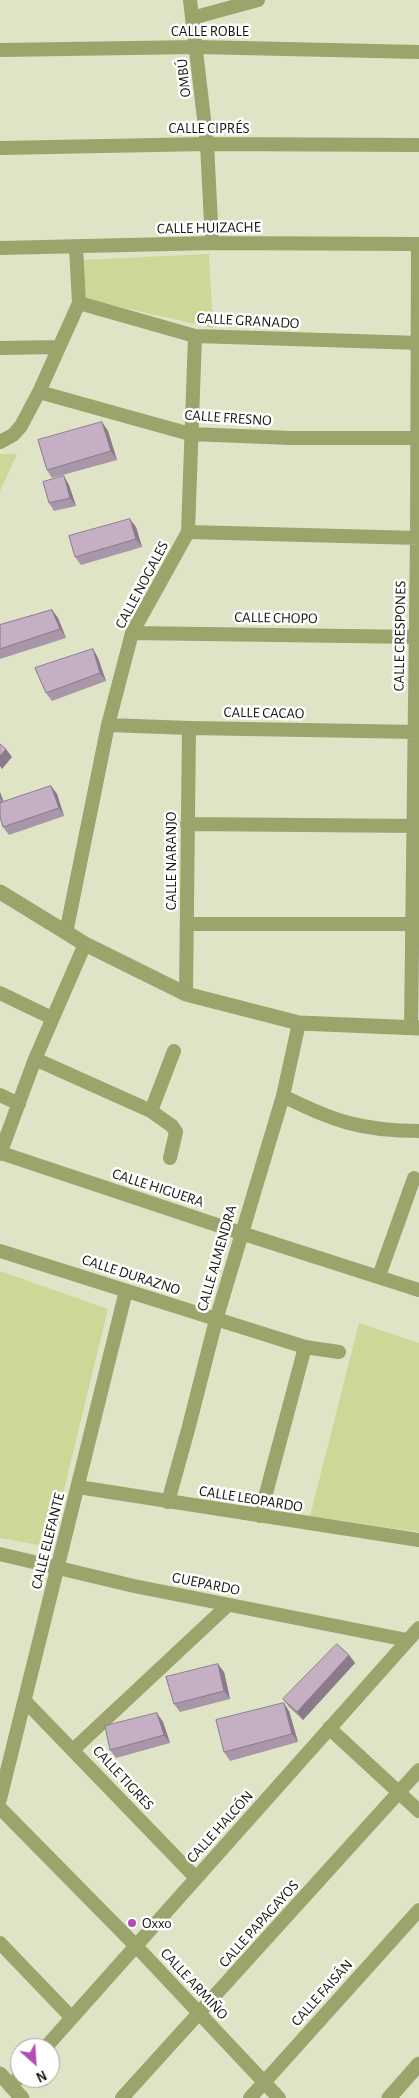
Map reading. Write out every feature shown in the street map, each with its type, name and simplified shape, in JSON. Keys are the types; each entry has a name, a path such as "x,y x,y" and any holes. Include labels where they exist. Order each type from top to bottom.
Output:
{"street":[{"name":"OMBÚ","path":"190,0 207,144 212,243"},
{"path":"192,18 258,0"},
{"name":"CALLE ROBLE","path":"0,50 196,47 419,52"},
{"name":"CALLE CIPRÉS","path":"0,148 207,144 419,145"},
{"name":"CALLE HUIZACHE","path":"0,248 212,243 419,244"},
{"name":"CALLE CRESPONES","path":"415,1028 419,244"},
{"path":"0,442 13,435 20,426 39,392 79,303 76,247"},
{"name":"CALLE GRANADO","path":"79,303 195,336 418,343"},
{"name":"CALLE NOGALES","path":"66,933 108,725 132,633 188,532 195,336"},
{"path":"0,348 60,347"},
{"name":"CALLE FRESNO","path":"39,392 190,434 291,438 418,438"},
{"path":"188,532 418,538"},
{"name":"CALLE CHOPO","path":"132,633 418,637"},
{"name":"CALLE CACAO","path":"108,725 417,732"},
{"name":"CALLE NARANJO","path":"186,994 189,728"},
{"path":"187,824 416,826"},
{"path":"0,892 85,944 186,994 299,1023 415,1028"},
{"path":"187,924 416,923"},
{"path":"0,1154 35,1059 85,944"},
{"path":"0,993 52,1018"},
{"name":"CALLE ALMENDRA","path":"168,1502 190,1426 216,1320 283,1096 299,1023"},
{"path":"151,1111 174,1051"},
{"path":"35,1059 151,1111 172,1126 176,1132 170,1158"},
{"path":"0,1095 19,1104"},
{"path":"283,1096 336,1121 364,1128 419,1132"},
{"name":"CALLE HIGUERA","path":"0,1154 419,1290"},
{"path":"379,1276 414,1178"},
{"name":"CALLE DURAZNO","path":"0,1251 216,1320 305,1346 339,1352"},
{"name":"CALLE ELEFANTE","path":"0,1799 126,1291"},
{"path":"260,1516 305,1346"},
{"name":"CALLE LEOPARDO","path":"78,1487 419,1540"},
{"name":"GUEPARDO","path":"0,1554 228,1605 407,1640"},
{"path":"74,1749 228,1605"},
{"name":"CALLE HALCÓN","path":"54,2038 419,1628"},
{"name":"CALLE TIGRES","path":"25,1701 74,1749 196,1878"},
{"path":"329,1728 398,1794 419,1811"},
{"name":"CALLE PAPAGAYOS","path":"122,2098 419,1770"},
{"name":"CALLE ARMIÑO","path":"0,1808 136,1946 279,2098"},
{"name":"CALLE FAISÁN","path":"250,2098 419,1910"},
{"path":"0,1943 72,2018"},
{"path":"389,2098 418,2066"}],"green space":[{"path":"209,254 213,328 85,299 81,260"},
{"path":"0,454 17,454 0,491"},
{"path":"0,1271 108,1309 50,1547 0,1538"},
{"path":"359,1323 419,1343 419,1532 310,1516"}],"building":[{"path":"102,422 111,451 47,470 38,440"},
{"path":"64,476 70,498 49,503 43,482"},
{"path":"130,519 136,539 75,557 69,536"},
{"path":"52,610 60,629 0,649 0,625"},
{"path":"93,649 100,673 46,693 35,668"},
{"path":"0,744 6,749 0,756"},
{"path":"51,786 59,808 3,827 0,817 0,803"},
{"path":"337,1644 349,1655 297,1712 283,1699"},
{"path":"218,1664 224,1691 174,1704 166,1677"},
{"path":"284,1703 292,1734 224,1752 216,1720"},
{"path":"157,1713 164,1735 110,1750 105,1726"}],"place":[{"name":"Oxxo","path":"132,1923"}]}
